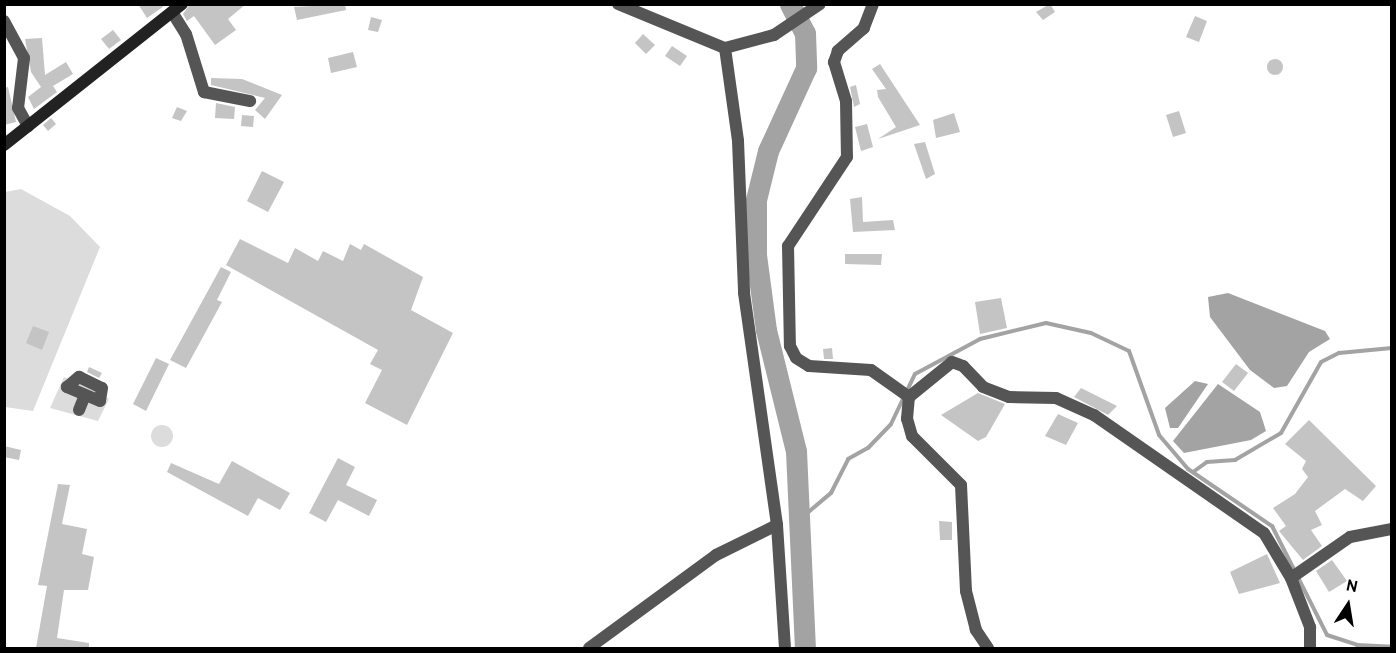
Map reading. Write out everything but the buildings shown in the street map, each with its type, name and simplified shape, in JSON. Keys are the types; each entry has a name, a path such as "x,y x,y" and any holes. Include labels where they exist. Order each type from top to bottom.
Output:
{"main road":[{"path":"4,145 177,8"}],"street":[{"path":"618,4 725,48 774,35 820,5"},
{"path":"873,4 864,28 838,51 834,62 846,101 847,157 788,246 789,339 795,358 809,366 871,370 909,397"},
{"path":"177,8 204,92 250,101"},
{"path":"4,21 24,58 18,108 28,126"},
{"path":"725,48 738,141 744,293 777,525 785,648"},
{"path":"909,397 951,362 963,366 983,387 1009,397 1056,398 1094,415 1264,533 1291,578 1310,627 1310,648"},
{"path":"909,397 912,436 962,485 966,591 976,630 988,648"},
{"path":"589,648 716,555 777,525"},
{"path":"1291,578 1350,537 1392,530"}],"shaded area":[{"path":"21,189 70,216 100,247 33,411 5,407 5,192"},
{"path":"1228,293 1325,331 1330,339 1309,352 1287,386 1274,388 1250,370 1210,317 1208,297"},
{"path":"64,377 75,382 79,377 109,399 98,421 50,408"},
{"path":"1195,381 1208,384 1178,428 1170,428 1165,408"},
{"path":"1218,384 1260,412 1266,431 1251,440 1184,453 1173,441"},
{"path":"162,425 170,428 173,436 170,444 162,447 154,444 151,436 154,428"}],"waterway":[{"path":"790,4 805,33 806,68 768,151 756,200 756,255 766,330 796,451 805,648"},
{"path":"799,520 831,493 848,459 868,448 891,424 915,374 980,339 1046,323 1091,333 1129,351 1159,435 1188,469 1272,526 1327,635 1357,645 1392,647"},
{"path":"1193,472 1207,462 1235,460 1281,433 1321,362 1339,353 1392,348"}]}
